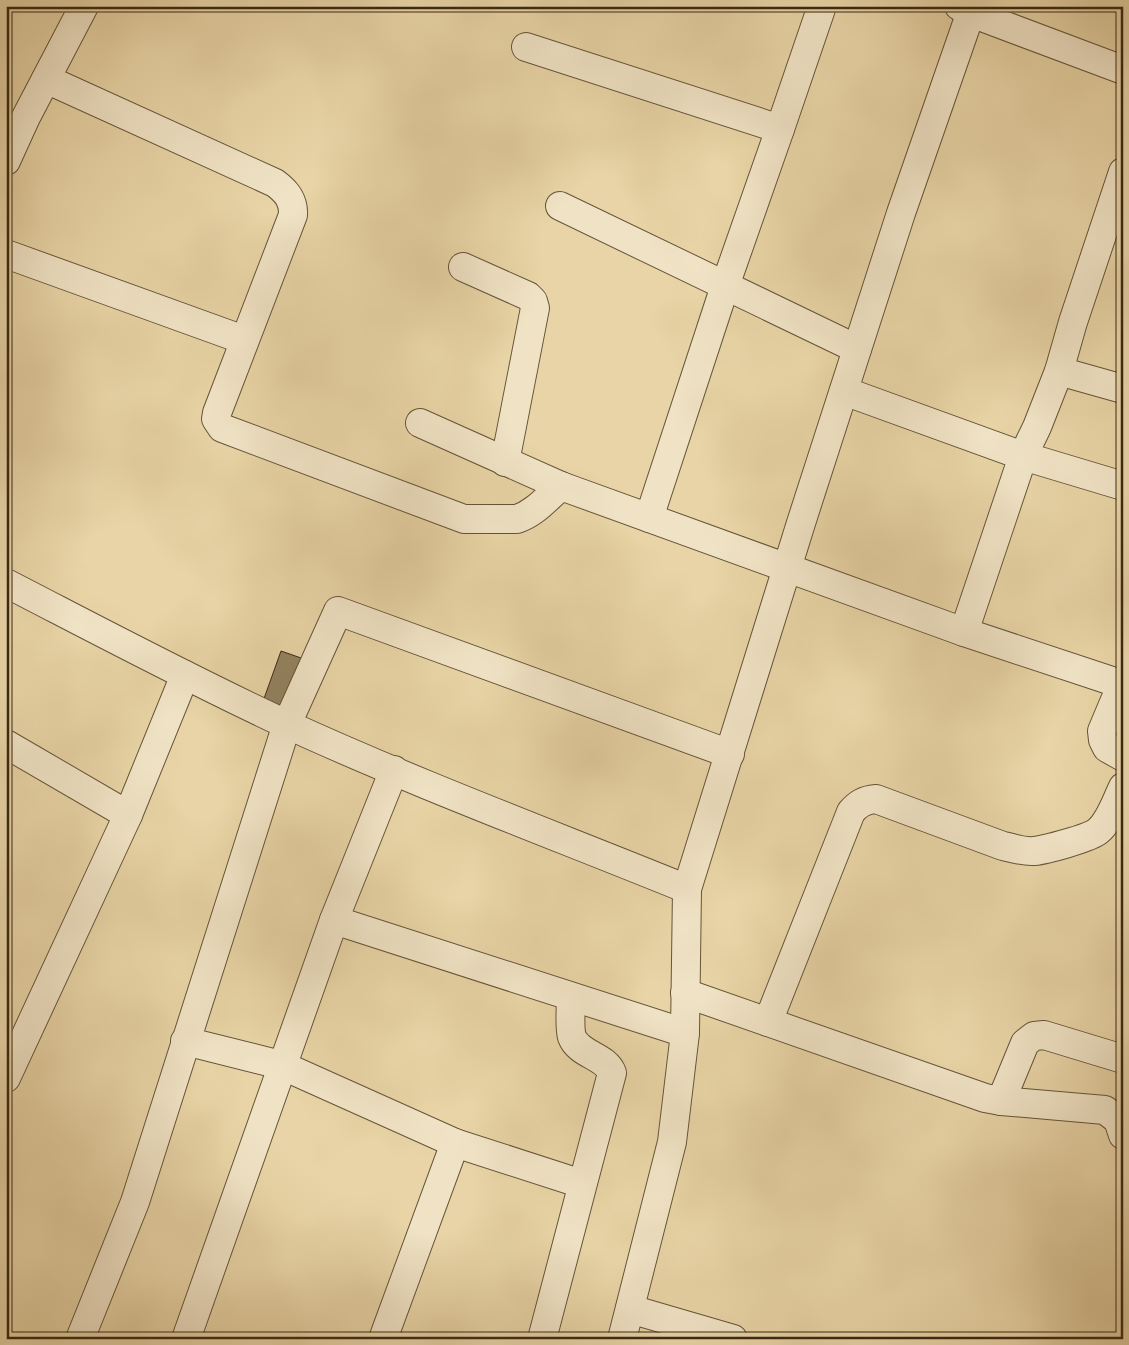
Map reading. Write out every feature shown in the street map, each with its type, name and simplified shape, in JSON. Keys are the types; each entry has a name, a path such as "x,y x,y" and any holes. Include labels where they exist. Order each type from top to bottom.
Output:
{"street":[{"path":"6,161 16,112 46,80 84,6"},
{"path":"649,518 725,286 822,6"},
{"path":"622,1339 672,1142 685,1033 688,889 787,569 967,9 1123,70"},
{"path":"526,47 780,129"},
{"path":"46,80 266,179 284,189 293,205 293,215 217,413 216,419 222,428 464,519 517,519 532,513 561,486"},
{"path":"964,632 1023,456 1037,427 1059,371 1073,322 1123,172"},
{"path":"560,206 857,349"},
{"path":"6,254 244,340"},
{"path":"463,267 528,296 534,301 535,308 505,462"},
{"path":"1059,371 1123,389"},
{"path":"844,391 1023,456 1123,486"},
{"path":"420,423 561,486 964,632 1118,684 1118,694 1102,731 1102,740 1107,748 1123,757"},
{"path":"6,583 185,675 287,724 394,770 688,889"},
{"path":"80,1339 135,1202 287,724 338,611 730,754"},
{"path":"6,1078 128,814 185,675"},
{"path":"6,744 128,814"},
{"path":"186,1339 334,920 394,770"},
{"path":"768,1022 850,812 865,800 876,800 1003,846 1018,850 1034,851 1087,837 1098,831 1107,819 1123,787"},
{"path":"334,920 685,1033"},
{"path":"685,993 985,1098 1105,1110 1118,1120 1123,1135"},
{"path":"542,1339 612,1073 610,1067 575,1042 571,1035 571,997"},
{"path":"1001,1101 1026,1043 1034,1036 1044,1035 1123,1059"},
{"path":"185,1041 282,1065 455,1143 582,1184"},
{"path":"383,1339 455,1143"},
{"path":"630,1309 732,1339"}],"building":[{"path":"281,651 304,659 285,716 261,707"}]}
